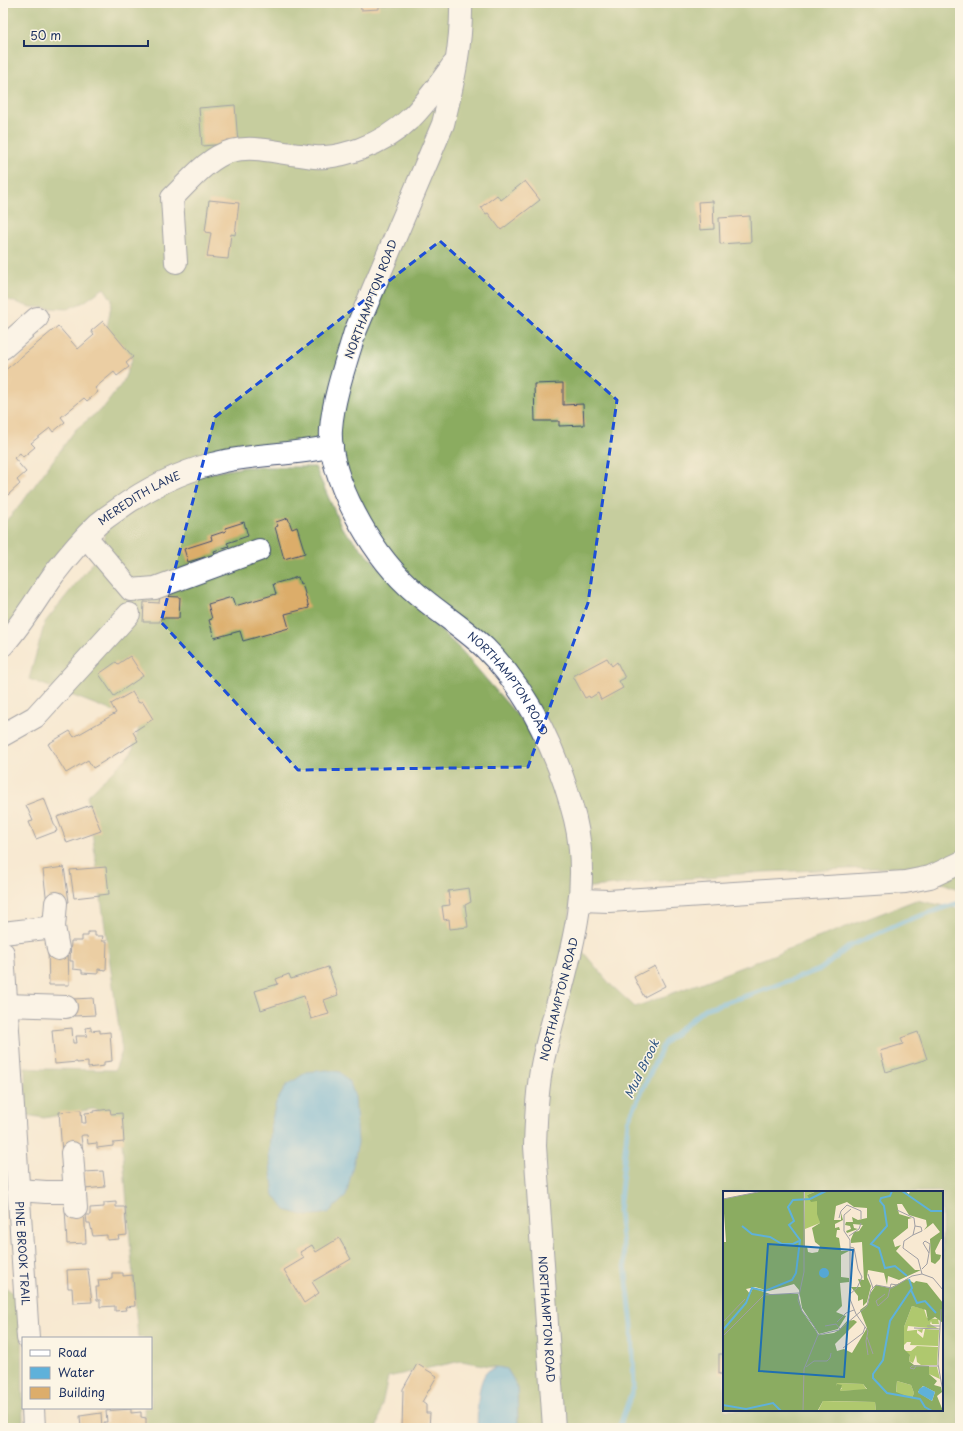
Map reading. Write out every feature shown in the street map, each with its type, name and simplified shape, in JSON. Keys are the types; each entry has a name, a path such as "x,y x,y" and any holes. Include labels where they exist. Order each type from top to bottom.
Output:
{"street":[{"name":"NORTHAMPTON ROAD","path":"461,3 458,60 443,124 351,344 332,420 332,446 337,473 361,525 377,551 407,585 486,648 512,679 528,703 541,727 554,758 568,795 575,822 581,864 580,900 574,941 542,1066 536,1107 535,1146 554,1428"},
{"path":"176,262 172,198 211,161 231,151 254,148 289,154 324,157 350,153 374,144 393,134 408,122 428,100 458,60"},
{"path":"3,348 37,318"},
{"name":"MEREDITH LANE","path":"3,645 14,633 54,574 86,537 99,523 129,501 154,486 184,473 212,464 248,457 302,452 332,446"},
{"path":"86,537 131,590 155,588 259,550"},
{"path":"3,735 35,717 129,614"},
{"path":"580,900 609,901 905,882 930,877 960,863"},
{"path":"56,903 54,927 58,949"},
{"path":"3,933 54,927"},
{"name":"PINE BROOK TRAIL","path":"3,953 28,1337"},
{"path":"6,1006 66,1007"},
{"path":"18,1190 46,1192 75,1200 72,1153"},
{"path":"33,1409 34,1428"}],"highlighted area":[{"path":"440,241 617,400 588,603 528,767 298,770 161,622 215,417"}],"green space":[{"path":"3,3 960,3 960,890 903,867 764,872 581,888 581,864 528,703 407,585 337,473 315,450 248,457 129,501 3,635 3,524 21,504 76,429 104,407 123,382 133,357 107,327 112,300 104,288 84,302 67,309 30,307 3,298"},
{"path":"246,467 315,467 342,528 419,610 461,650 535,736 548,765 567,821 572,887 567,949 530,1111 547,1428 518,1428 517,1386 507,1369 461,1361 388,1377 377,1428 145,1428 144,1409 152,1409 152,1337 138,1337 120,1118 93,1109 44,1118 26,1115 25,1068 115,1070 122,1051 87,796 131,754 141,722 29,679 45,622 103,550 105,529 161,491 204,474"},
{"path":"916,900 960,909 960,1428 554,1428 535,1146 574,941 610,984 635,1007"},
{"path":"3,1285 22,1300 23,1428 6,1428 7,1402 3,1397"}],"water":[{"path":"327,1070 340,1072 350,1083 355,1097 358,1143 346,1196 328,1213 307,1216 285,1210 274,1195 269,1155 271,1124 276,1103 286,1086 307,1072"},
{"path":"497,1367 507,1369 517,1386 518,1428 477,1428 478,1398 482,1381 489,1370"}],"building":[{"path":"360,3 379,3 379,9 361,10"},
{"path":"235,105 238,143 202,146 199,108"},
{"path":"525,181 540,200 501,230 488,213 486,214 481,207 497,195 501,200"},
{"path":"209,200 239,203 235,235 231,234 228,259 207,257 211,233 205,232"},
{"path":"713,201 714,229 700,230 698,202"},
{"path":"750,216 751,242 720,244 719,218"},
{"path":"103,321 133,357 126,363 129,367 117,376 114,372 95,388 98,392 87,401 84,398 61,417 65,422 53,432 50,428 31,443 35,447 23,457 20,453 14,458 26,472 17,480 20,484 8,495 4,491 3,492 3,372 58,326 78,349 94,335 91,331"},
{"path":"563,383 563,405 583,404 584,425 559,426 559,421 535,421 534,384"},
{"path":"288,518 292,529 297,527 305,553 284,559 275,527 278,526 276,522"},
{"path":"244,522 248,536 227,543 229,546 214,551 215,554 188,562 184,549 212,540 211,536 226,531 225,528"},
{"path":"298,577 300,584 302,583 309,608 285,614 289,628 243,641 240,631 214,638 209,620 212,619 208,604 232,597 235,606 276,594 273,584"},
{"path":"160,596 180,597 179,618 160,618 160,622 143,622 144,602 159,603"},
{"path":"130,656 143,676 114,696 99,674 116,662 118,664"},
{"path":"607,658 612,666 617,662 625,678 619,681 623,688 601,700 598,693 590,698 589,696 585,698 573,676"},
{"path":"132,692 139,703 142,701 153,719 133,732 138,741 93,768 88,760 66,773 48,744 70,731 74,737 116,713 111,704"},
{"path":"44,798 57,831 36,839 29,822 33,821 26,805"},
{"path":"91,805 101,831 67,843 57,817"},
{"path":"64,867 69,902 47,904 43,870"},
{"path":"106,867 109,894 74,898 70,870"},
{"path":"469,888 471,902 465,905 468,927 450,929 449,919 444,920 442,906 450,905 448,891"},
{"path":"88,932 95,932 95,936 103,936 102,941 107,941 106,970 98,969 98,974 82,973 82,970 73,969 73,961 70,961 71,941 82,941 82,936 88,936"},
{"path":"48,949 68,949 69,985 49,985"},
{"path":"655,966 665,986 644,997 634,977"},
{"path":"328,967 338,995 324,1000 329,1014 311,1019 304,996 261,1010 255,991 278,984 276,979 289,974 291,979"},
{"path":"93,998 95,1015 74,1016 73,999"},
{"path":"91,1027 91,1031 100,1030 100,1033 110,1032 112,1061 104,1062 104,1066 88,1068 88,1062 55,1064 52,1030 72,1028 73,1043 77,1043 76,1036 87,1036 86,1028"},
{"path":"918,1032 927,1059 886,1072 880,1051 903,1044 901,1038"},
{"path":"110,1109 111,1114 122,1113 124,1142 113,1143 113,1146 97,1148 97,1143 88,1144 87,1135 83,1135 81,1136 83,1152 62,1153 59,1112 81,1110 82,1123 86,1123 85,1113"},
{"path":"103,1171 105,1187 85,1189 84,1172"},
{"path":"116,1202 116,1207 125,1207 127,1235 118,1236 119,1239 107,1240 107,1235 93,1236 90,1223 87,1223 86,1215 90,1215 90,1208 104,1207 104,1203"},
{"path":"84,1208 86,1243 67,1244 65,1209"},
{"path":"339,1238 351,1259 312,1282 319,1293 304,1303 284,1270 304,1258 300,1252 312,1245 316,1252"},
{"path":"88,1269 92,1302 73,1303 72,1288 68,1288 67,1270"},
{"path":"112,1273 123,1273 123,1276 133,1275 135,1306 125,1307 126,1310 115,1311 115,1306 100,1307 100,1300 97,1300 96,1287 99,1287 98,1280 112,1279"},
{"path":"719,1354 723,1354 723,1374 719,1374"},
{"path":"417,1364 437,1376 422,1402 426,1405 426,1413 430,1413 429,1428 402,1428 403,1389"},
{"path":"131,1409 131,1413 141,1412 141,1417 146,1418 146,1428 105,1428 104,1422 107,1422 106,1411"},
{"path":"101,1413 102,1428 81,1428 80,1416"}],"waterway":[{"name":"Mud Brook","path":"619,1428 634,1386 632,1325 619,1212 628,1121 664,1043 704,1009 752,994 821,969 850,946 905,921 955,904 960,904"}]}
